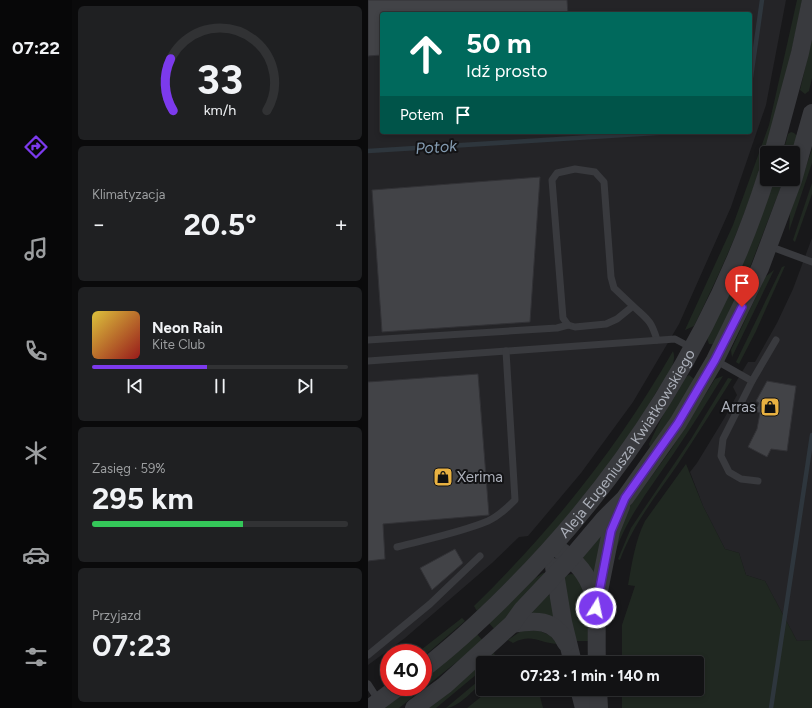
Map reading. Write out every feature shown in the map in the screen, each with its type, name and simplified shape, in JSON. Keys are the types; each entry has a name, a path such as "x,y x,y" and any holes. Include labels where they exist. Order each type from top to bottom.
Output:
{"street":[{"path":"775,146 787,106 811,0"},
{"path":"787,106 812,113"},
{"name":"Aleja Eugeniusza Kwiatkowskiego","path":"414,708 445,684 512,624 522,610 555,576 604,519 625,498 678,423 715,360 736,320 768,246 793,180 812,113"},
{"name":"Aleja Eugeniusza Kwiatkowskiego","path":"432,661 478,622 554,546 616,468 654,413 692,348 723,287 762,186"},
{"path":"692,348 715,360"},
{"path":"596,608 611,531 625,498"},
{"path":"554,546 571,558 587,575 592,585 596,608 597,656"},
{"path":"554,546 555,576 563,622 571,656"},
{"path":"512,624 529,621 542,621 555,627 564,640 571,656"},
{"path":"375,704 386,696"},
{"path":"581,696 584,708"},
{"path":"598,696 598,708"}],"lane":[{"path":"568,325 564,318 552,180 557,173 575,169 595,172 604,182 611,277 614,288 652,323 657,340"},
{"path":"768,246 812,262"},
{"path":"368,340 558,328 568,325 575,327 606,324 617,319 633,306"},
{"path":"368,361 675,339 692,348"},
{"path":"758,481 741,479 729,472 721,456 723,439 752,382 776,340"},
{"path":"397,547 444,535 489,521 501,514 515,500 506,351"},
{"path":"715,360 752,382"},
{"path":"368,655 430,604 480,556"},
{"path":"368,684 375,704"}],"shaded area":[{"path":"368,0 786,0 766,105 731,207 679,324 633,402 581,473 528,536 519,537 492,563 397,644 380,644 380,656 368,665"},
{"path":"797,0 802,0 787,72 775,119 767,146 761,146 769,125"},
{"path":"812,38 812,78 809,91 805,94 800,90"},
{"path":"791,132 797,136 794,146 785,146 788,134"},
{"path":"812,149 812,163 789,231 790,213"},
{"path":"760,150 760,168 747,207 733,241 694,326 685,330 733,225"},
{"path":"812,183 812,194 795,242 793,240"},
{"path":"772,186 781,186 742,288 713,344 709,344 707,338"},
{"path":"812,238 812,640 797,641 765,581 746,575 739,553 725,549 703,506 690,472 697,463 737,395 733,387 748,362 755,362 777,323 793,289"},
{"path":"785,266 756,331 739,364 736,362 782,267"},
{"path":"774,270 732,357 731,350 765,277"},
{"path":"673,351 674,362 670,372 597,479 552,534 477,611 474,606 503,577 557,517 607,453 652,386"},
{"path":"689,375 694,379 673,415 650,447 649,444 664,413 686,377"},
{"path":"723,376 687,434 632,516 618,543 613,558 616,542 629,507 670,451 715,379"},
{"path":"728,378 732,379 678,464 638,522 620,560 618,559 631,528 691,439"},
{"path":"686,464 703,506 725,549 739,553 746,575 765,581 797,641 812,640 812,708 622,708 622,696 704,696 704,656 622,656 622,625 635,586 628,585 634,552 645,521"},
{"path":"606,525 595,575 582,562 583,552"},
{"path":"545,573 495,630 489,623 534,579"},
{"path":"571,574 577,575 588,595 588,641 574,641 564,576"},
{"path":"547,594 551,597 557,618 537,615 528,611"},
{"path":"462,618 465,621 432,649 432,644 429,644"},
{"path":"538,630 551,636 557,644 535,639 525,639 513,643 508,640 521,631"},
{"path":"477,634 483,641 432,682 432,672"},
{"path":"476,668 476,675 436,708 428,708"},
{"path":"476,683 476,688 465,698 455,705 446,708"},
{"path":"400,696 414,696 399,708 385,708"},
{"path":"482,696 540,696 543,708 467,708"}],"building":[{"path":"368,0 567,0 568,12 380,12 380,55 368,56"},
{"path":"540,177 530,322 382,332 372,190"},
{"name":"Xerima","path":"478,374 489,515 383,524 385,559 368,561 368,382"},
{"path":"767,381 796,386 787,451 771,449 767,457 748,447 757,429 760,413 755,411 759,403 756,401"},
{"path":"455,549 463,563 432,590 420,568"}],"waterway":[{"name":"Potok","path":"752,70 762,0"},
{"name":"Potok","path":"368,151 640,134"},
{"path":"771,708 812,435"}],"place":[{"name":"Arras","path":"770,407"},
{"name":"Xerima","path":"443,477"}],"route":[{"path":"596,608 611,531 625,498 678,423 715,360 742,307"}]}
